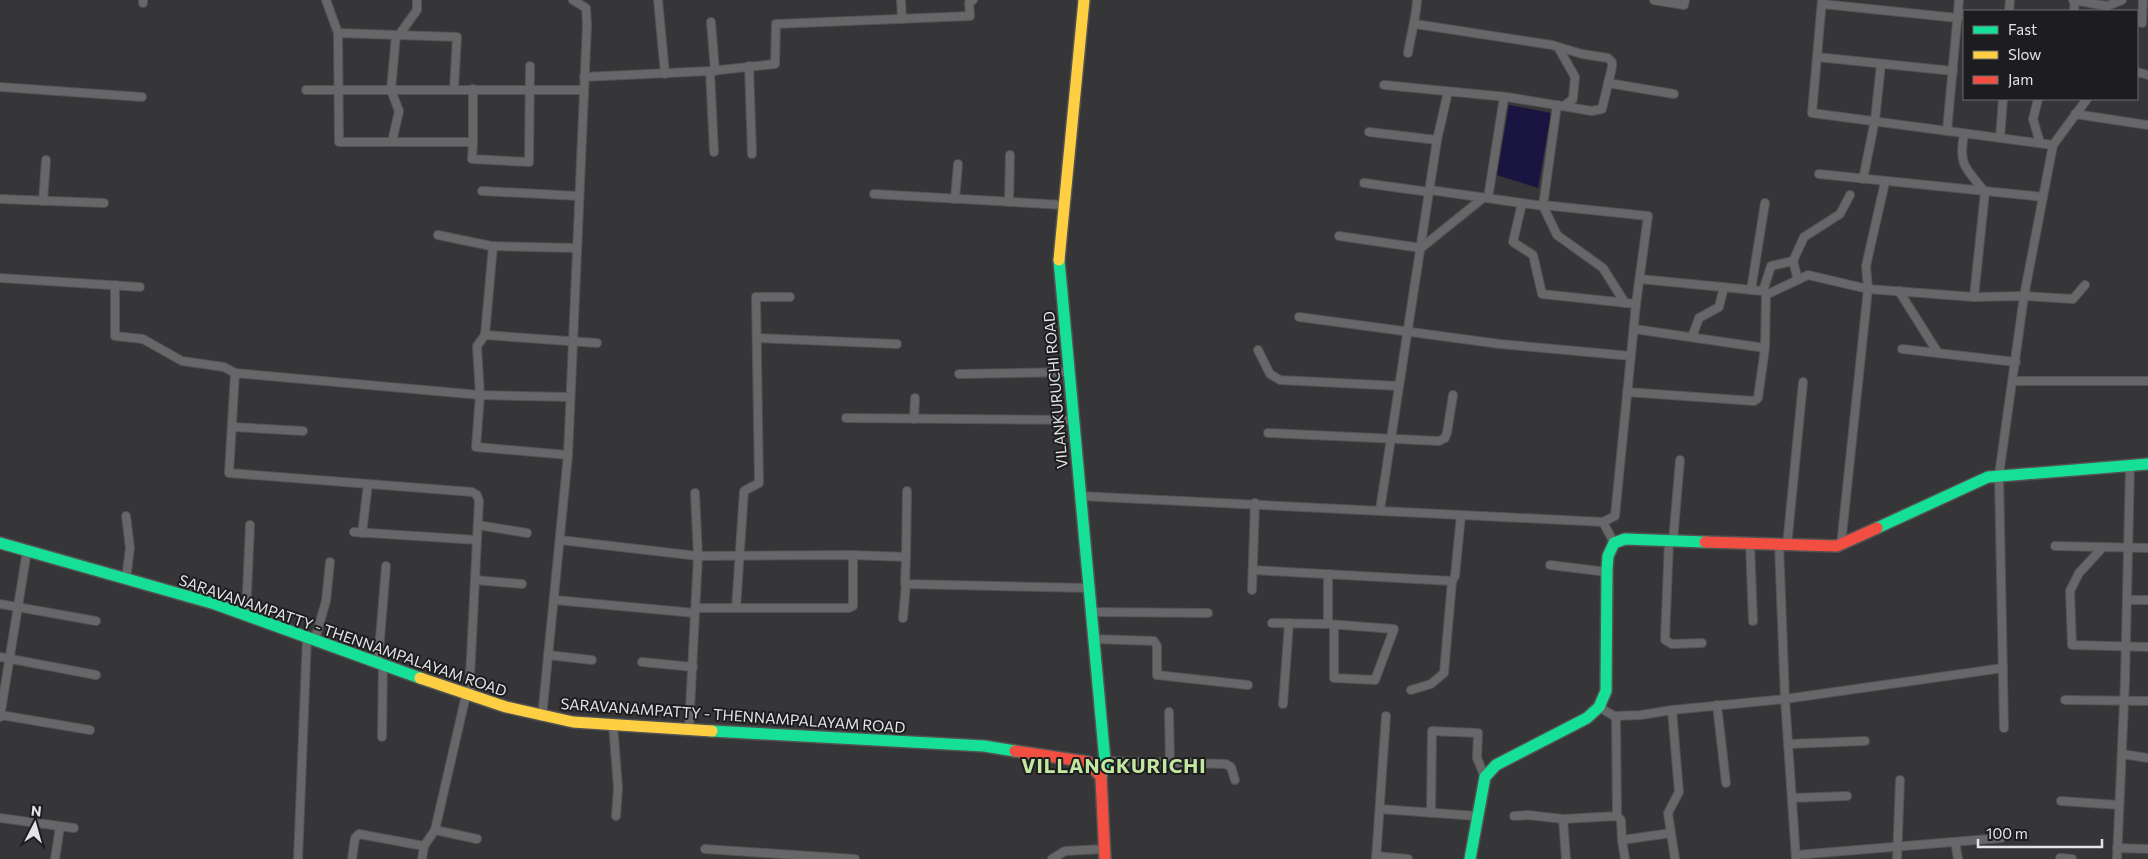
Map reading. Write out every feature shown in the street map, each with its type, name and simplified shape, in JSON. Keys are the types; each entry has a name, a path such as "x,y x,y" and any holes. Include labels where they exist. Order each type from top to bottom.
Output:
{"main road":[{"name":"VILANKURUCHI ROAD","path":"1084,0 1058,264 1105,761 1101,777"},
{"path":"1470,859 1485,778 1496,765 1570,728 1599,707 1606,690 1608,668 1606,572 1608,556 1614,543 1625,539 1783,546 1841,545 1988,476 2148,464"},
{"name":"SARAVANAMPATTY - THENNAMPALAYAM ROAD","path":"0,543 246,615 468,696 542,717 613,724 984,746 1088,762 1101,777"},
{"path":"1101,777 1104,854"}],"street":[{"path":"326,0 338,33 338,142 473,142"},
{"path":"392,142 398,111 391,90 398,35 417,10 417,0"},
{"path":"542,717 568,455 571,342 577,248 586,8 573,0"},
{"path":"658,0 666,74"},
{"path":"901,0 902,19"},
{"path":"584,77 713,71 774,64 776,24 970,16 969,3 973,0"},
{"path":"1408,53 1412,28 1415,24 1417,0"},
{"path":"1654,0 1684,5 1684,0"},
{"path":"1947,131 1959,0"},
{"path":"2074,0 2107,6 2122,0"},
{"path":"2134,0 2143,3 2142,23"},
{"path":"1958,18 1822,2 1812,113 2053,145"},
{"path":"2138,29 2148,16"},
{"path":"711,22 714,152"},
{"path":"1384,85 1504,97 1598,111 1602,109 1612,67 1612,62 1608,58 1582,54 1558,47 1415,24"},
{"path":"338,33 457,37 454,89"},
{"path":"1558,47 1564,54 1575,78 1574,99 1561,106"},
{"path":"1817,57 1953,71"},
{"path":"1863,179 1874,120 1881,64"},
{"path":"473,89 472,159 529,162 530,66"},
{"path":"748,66 752,154"},
{"path":"1608,83 1674,94"},
{"path":"0,87 142,97"},
{"path":"306,90 583,90"},
{"path":"1380,510 1437,140 1448,92"},
{"path":"1340,236 1421,248 1486,198 1504,97"},
{"path":"2000,138 2003,100"},
{"path":"2038,100 2033,119 2040,143"},
{"path":"2004,728 1999,475 2014,381 2024,296 2053,145 2085,100"},
{"path":"1561,106 1543,205 1557,235 1603,268 1625,303"},
{"path":"2075,114 2148,125"},
{"path":"1370,132 1437,140"},
{"path":"1964,134 1962,148 1964,166 1985,192 1974,297"},
{"path":"1009,202 1010,155"},
{"path":"43,200 46,160"},
{"path":"955,199 958,164"},
{"path":"1819,174 2043,197"},
{"path":"1841,545 1868,290 1866,266 1884,182"},
{"path":"1080,496 1255,503 1602,522 1615,516 1636,304 1648,216 1522,203 1364,183"},
{"path":"482,191 578,196"},
{"path":"874,194 1064,205"},
{"path":"1798,280 1793,261 1804,237 1840,214 1850,195"},
{"path":"0,199 104,203"},
{"path":"1522,203 1513,242 1532,255 1542,294 1636,304"},
{"path":"1752,290 1765,203"},
{"path":"438,235 494,246 577,248"},
{"path":"494,246 486,335 477,346 480,394 476,447 568,455"},
{"path":"1628,392 1754,401 1758,398 1765,348 1764,293 1771,266 1793,261"},
{"path":"1640,279 1752,290 1764,293 1808,275 1868,290 1974,297 2024,296 2073,299 2084,285"},
{"path":"0,278 140,287"},
{"path":"115,285 115,336 143,339 182,362 224,367 235,373 480,394 569,397"},
{"path":"1692,337 1699,318 1719,307 1724,287"},
{"path":"1899,291 1938,353"},
{"path":"736,608 744,491 759,484 756,298 790,298"},
{"path":"1299,317 1408,330 1508,345 1631,356"},
{"path":"1634,329 1765,348"},
{"path":"486,335 571,342 597,342"},
{"path":"757,338 897,344"},
{"path":"1902,349 2016,362"},
{"path":"1258,350 1270,374 1280,380 1399,386"},
{"path":"959,374 1069,372"},
{"path":"235,373 229,473 472,492 477,495 479,501 478,525 468,696 435,830 424,846 422,859"},
{"path":"2014,381 2148,381"},
{"path":"1803,382 1783,546 1785,700 1796,857 1848,855 1897,848 2001,838"},
{"path":"1268,433 1442,440 1447,433 1453,395"},
{"path":"914,419 915,398"},
{"path":"846,418 1073,420"},
{"path":"233,427 303,431"},
{"path":"1680,460 1671,541 1665,640 1672,644 1702,643"},
{"path":"2117,859 2126,646 2130,466"},
{"path":"368,484 358,532 477,540"},
{"path":"903,618 906,584 907,491"},
{"path":"689,728 698,556 695,493"},
{"path":"1252,590 1255,503"},
{"path":"1411,690 1431,684 1444,672 1452,581 1455,576 1461,514"},
{"path":"126,516 130,548 126,579"},
{"path":"1602,522 1614,543"},
{"path":"246,615 250,525"},
{"path":"478,525 527,533"},
{"path":"560,540 698,556 906,557"},
{"path":"1750,544 1753,621"},
{"path":"2055,546 2148,548"},
{"path":"2103,547 2079,573 2070,591 2072,645 2148,647"},
{"path":"27,552 0,716 90,730"},
{"path":"555,600 695,610 848,608 853,606 854,556"},
{"path":"298,859 311,638 326,600 330,562"},
{"path":"1550,565 1606,572"},
{"path":"382,738 380,664 386,566"},
{"path":"1252,570 1452,581"},
{"path":"1272,623 1331,624 1394,629 1375,680 1334,678 1331,624 1328,574"},
{"path":"474,580 522,584"},
{"path":"906,584 1089,588"},
{"path":"2127,600 2148,600"},
{"path":"0,604 96,620"},
{"path":"1091,612 1208,613"},
{"path":"1283,704 1289,623"},
{"path":"1094,639 1154,641 1157,646 1157,675 1248,685"},
{"path":"548,655 592,660"},
{"path":"0,657 96,675"},
{"path":"642,662 693,667"},
{"path":"1599,707 1608,714 1616,716 1785,700 2003,668"},
{"path":"2065,700 2148,701"},
{"path":"1717,705 1726,783"},
{"path":"1672,710 1679,792 1668,813 1675,859"},
{"path":"1169,712 1170,763"},
{"path":"1386,716 1376,858 1408,859"},
{"path":"1616,716 1617,816 1621,820 1625,859"},
{"path":"613,724 618,788 616,816"},
{"path":"1431,813 1432,731 1478,733 1477,758 1485,778"},
{"path":"1788,744 1865,741"},
{"path":"2122,754 2148,758"},
{"path":"1105,761 1226,764 1231,767 1235,780"},
{"path":"1897,859 1900,780"},
{"path":"1793,798 1847,796"},
{"path":"2061,801 2119,805"},
{"path":"1380,809 1477,816"},
{"path":"1514,816 1528,815 1563,819 1617,816"},
{"path":"0,818 74,828"},
{"path":"1563,819 1566,859"},
{"path":"55,859 60,826"},
{"path":"435,830 477,839"},
{"path":"1622,840 1671,833"},
{"path":"352,859 355,838 358,834 424,846"},
{"path":"1955,842 1958,859"},
{"path":"2117,848 2148,849"},
{"path":"705,849 855,859"},
{"path":"1052,859 1065,851 1104,854"},
{"path":"2060,858 2072,859"}],"shaded area":[{"path":"1509,105 1551,113 1538,188 1497,175"}],"traffic: fast":[{"path":"1059,260 1105,761 1101,777"},
{"path":"1877,528 1988,477 2148,464"},
{"path":"1470,859 1485,777 1496,765 1587,718 1599,707 1606,691 1607,569 1608,556 1614,543 1625,539 1705,542"},
{"path":"0,543 215,604 420,678"},
{"path":"712,731 984,746 1015,751"}],"traffic: slow":[{"path":"1059,260 1084,0"},
{"path":"420,678 506,707 573,722 712,731"}],"traffic: jam":[{"path":"1705,542 1837,546 1877,528"},
{"path":"1015,751 1088,762 1101,777 1105,859"}],"district":[{"name":"VILLANGKURICHI","path":"1114,765"}]}
